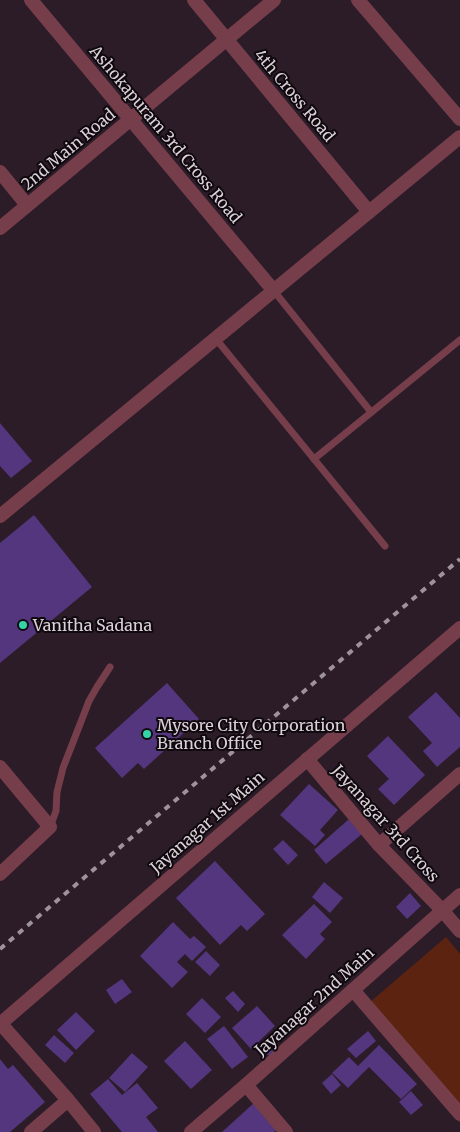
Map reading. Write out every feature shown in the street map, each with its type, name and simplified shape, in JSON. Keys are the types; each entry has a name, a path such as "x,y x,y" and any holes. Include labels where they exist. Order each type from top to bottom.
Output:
{"street":[{"name":"Ashokapuram 3rd Cross Road","path":"31,0 274,291"},
{"name":"4th Cross Road","path":"194,0 369,212"},
{"name":"2nd Main Road","path":"0,228 274,0"},
{"path":"358,0 460,119"},
{"path":"0,516 460,138"},
{"path":"0,172 27,205"},
{"name":"Jayanagar 1st Main","path":"0,1024 460,628"},
{"name":"Jayanagar 3rd Cross","path":"307,759 379,846 460,931"},
{"path":"0,767 50,826 0,873"},
{"path":"379,846 460,774"},
{"name":"Jayanagar 2nd Main","path":"191,1132 460,895"},
{"path":"353,990 460,1114"},
{"path":"0,1024 94,1132"},
{"path":"246,1085 286,1132"},
{"path":"31,1132 68,1100"}],"lane":[{"path":"274,291 371,412"},
{"path":"216,339 386,546"},
{"path":"314,459 460,340"},
{"path":"50,826 56,811 57,792 64,768 90,701 110,667"}],"shaded area":[{"path":"446,937 460,954 460,1123 362,1009"}],"building":[{"path":"0,423 32,461 11,478 0,466"},
{"name":"Vanitha Sadana","path":"34,515 92,587 0,663 0,543"},
{"name":"Mysore City Corporation Branch Office","path":"167,683 199,719 144,769 138,763 122,778 95,748"},
{"path":"436,692 460,718 460,747 437,767 423,751 432,743 408,717"},
{"path":"388,736 425,775 394,805 378,789 389,779 367,756"},
{"path":"309,784 338,810 320,830 325,835 315,846 280,815"},
{"path":"349,819 362,834 326,864 314,850"},
{"path":"283,840 298,855 288,865 273,849"},
{"path":"215,861 265,914 247,931 241,925 220,945 176,898"},
{"path":"324,882 343,898 330,913 312,897"},
{"path":"410,893 421,906 407,919 396,907"},
{"path":"314,904 332,922 320,934 325,939 306,959 282,935"},
{"path":"173,922 190,939 194,936 206,947 192,961 185,954 177,962 188,972 172,988 140,956"},
{"path":"206,951 220,965 210,976 195,962"},
{"path":"122,979 132,992 115,1004 106,990"},
{"path":"233,991 245,1004 238,1012 225,998"},
{"path":"202,998 221,1017 205,1033 186,1014"},
{"path":"257,1006 275,1026 251,1049 232,1028"},
{"path":"76,1012 95,1031 76,1050 57,1030"},
{"path":"224,1026 248,1057 232,1069 207,1039"},
{"path":"368,1031 376,1041 356,1058 347,1049"},
{"path":"54,1035 74,1053 65,1063 45,1045"},
{"path":"185,1041 212,1070 191,1089 164,1061"},
{"path":"270,1043 278,1045 276,1056 267,1055"},
{"path":"379,1045 417,1084 401,1099 369,1067 348,1088 332,1073 349,1057 358,1066"},
{"path":"132,1053 148,1067 125,1092 109,1078"},
{"path":"0,1059 8,1069 13,1065 45,1102 10,1132 0,1132"},
{"path":"332,1074 341,1085 331,1094 322,1083"},
{"path":"108,1079 122,1095 137,1083 158,1108 146,1117 158,1132 122,1132 90,1094"},
{"path":"411,1091 423,1105 411,1115 399,1102"},
{"path":"255,1102 278,1128 274,1132 222,1132"}],"railway":[{"path":"0,949 460,559"}],"place":[{"name":"Vanitha Sadana","path":"23,625"},
{"name":"Mysore City Corporation Branch Office","path":"147,734"}]}
